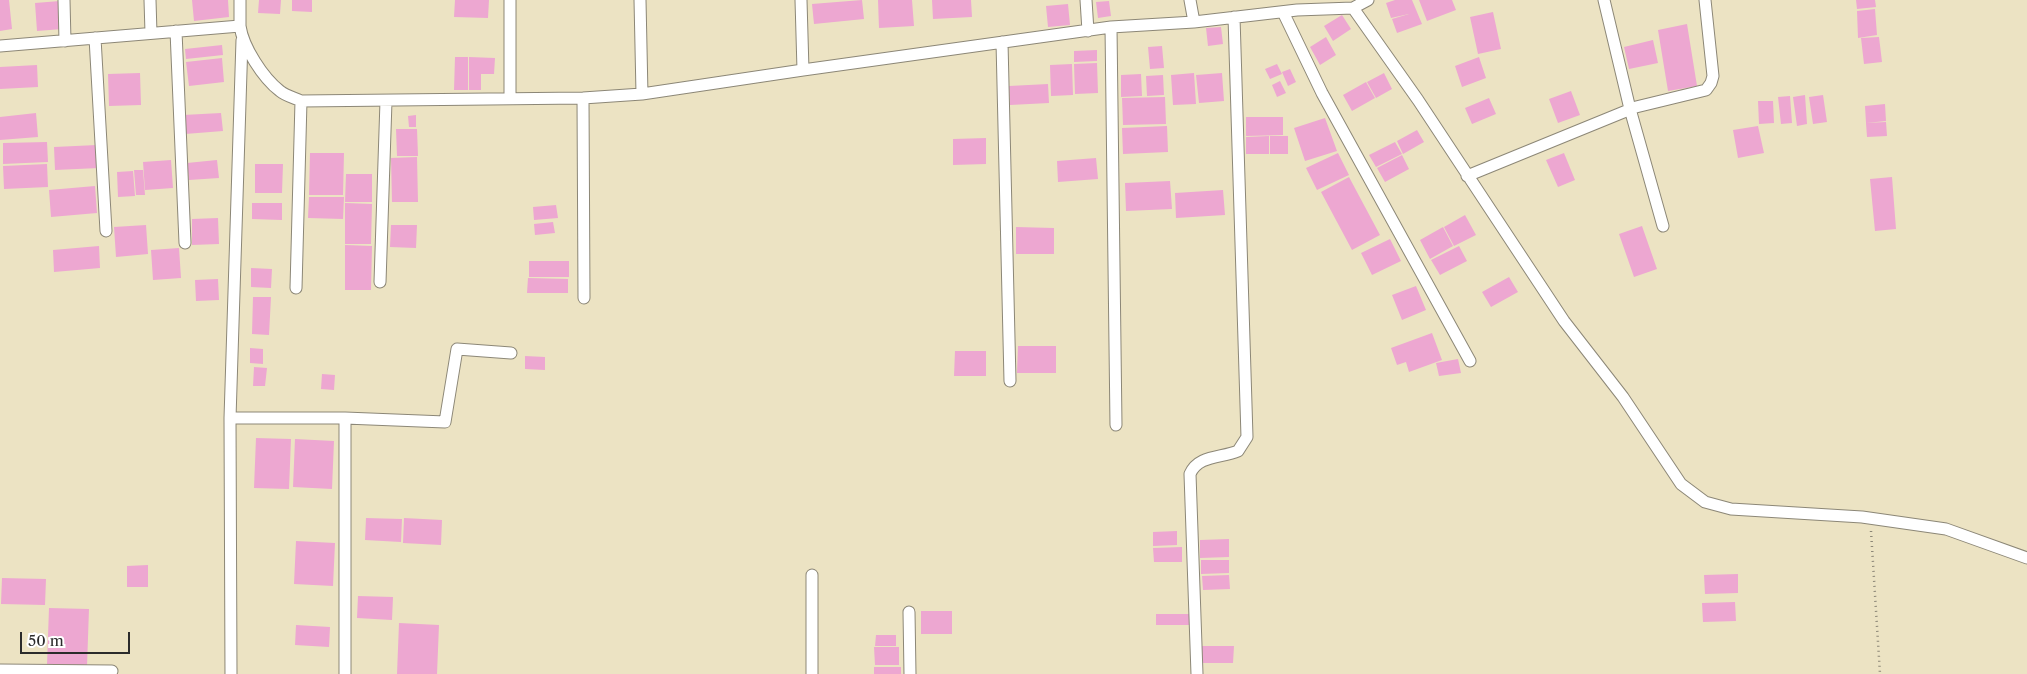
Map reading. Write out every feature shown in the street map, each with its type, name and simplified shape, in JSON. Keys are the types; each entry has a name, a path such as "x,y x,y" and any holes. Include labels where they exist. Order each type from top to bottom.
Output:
{"street":[{"path":"64,0 65,41"},
{"path":"150,0 151,33"},
{"path":"231,674 230,418 242,40 240,0"},
{"path":"510,0 510,99"},
{"path":"640,0 642,94"},
{"path":"801,0 803,70"},
{"path":"1086,0 1088,31"},
{"path":"1190,0 1194,22"},
{"path":"242,40 269,81 282,93 302,101 583,98 642,94 1111,27 1194,22 1283,12 1296,5 1353,8 1368,0"},
{"path":"1604,0 1630,109 1663,226"},
{"path":"1468,176 1630,109 1706,90 1712,83 1713,76 1705,0"},
{"path":"1353,8 1418,100 1564,321 1623,397 1681,484 1705,502 1731,509 1870,518 1946,529 2027,558"},
{"path":"1283,12 1322,94 1470,361"},
{"path":"1197,674 1190,474 1194,466 1201,461 1238,451 1247,437 1234,17"},
{"path":"0,46 240,26"},
{"path":"1111,27 1116,425"},
{"path":"176,31 185,243"},
{"path":"95,38 106,231"},
{"path":"1002,42 1010,381"},
{"path":"583,98 584,298"},
{"path":"296,288 302,101"},
{"path":"380,282 386,101"},
{"path":"230,418 345,418 445,422 457,349 511,353"},
{"path":"345,418 345,674"},
{"path":"812,575 812,674"},
{"path":"909,612 910,674"},
{"path":"0,670 112,671"}],"path":[{"path":"1870,518 1880,674"}],"building":[{"path":"0,0 9,0 12,29 0,31"},
{"path":"192,0 228,0 229,17 194,21"},
{"path":"259,0 281,0 280,14 258,13"},
{"path":"292,0 312,0 312,12 292,11"},
{"path":"455,0 489,0 488,18 454,17"},
{"path":"862,0 864,19 814,24 812,4"},
{"path":"878,0 912,0 914,26 879,28"},
{"path":"932,0 971,0 972,17 933,19"},
{"path":"1395,0 1412,0 1422,24 1397,33 1392,19 1409,14 1391,18 1386,3"},
{"path":"1419,0 1452,0 1456,10 1427,21"},
{"path":"1856,0 1875,0 1876,7 1857,9"},
{"path":"60,1 62,29 37,31 35,3"},
{"path":"1109,1 1111,16 1098,18 1096,2"},
{"path":"1068,4 1070,25 1048,27 1046,6"},
{"path":"1875,9 1877,35 1858,38 1857,11"},
{"path":"1493,12 1501,49 1478,54 1470,17"},
{"path":"1342,15 1351,29 1333,41 1324,26"},
{"path":"1687,24 1697,86 1668,91 1658,30"},
{"path":"1221,27 1223,44 1208,46 1206,28"},
{"path":"1326,37 1336,55 1320,65 1310,47"},
{"path":"1879,37 1882,62 1864,64 1861,38"},
{"path":"1653,40 1658,63 1629,69 1624,47"},
{"path":"222,45 223,55 186,59 185,49"},
{"path":"1162,46 1164,68 1150,69 1148,47"},
{"path":"1097,50 1097,61 1074,62 1074,51"},
{"path":"455,57 468,57 468,90 454,90"},
{"path":"469,57 495,58 494,74 481,74 481,90 469,90"},
{"path":"1479,57 1486,78 1462,87 1455,66"},
{"path":"222,58 224,82 189,86 186,62"},
{"path":"1097,63 1098,93 1075,94 1074,64"},
{"path":"1072,64 1073,95 1051,96 1050,65"},
{"path":"1277,64 1282,74 1270,79 1265,69"},
{"path":"37,65 38,87 0,89 0,67"},
{"path":"1290,69 1296,82 1288,86 1282,72"},
{"path":"140,73 141,105 109,106 108,74"},
{"path":"1194,73 1196,104 1173,105 1171,75"},
{"path":"1222,73 1224,101 1199,103 1196,75"},
{"path":"1384,73 1392,89 1376,98 1367,82"},
{"path":"1141,74 1142,96 1121,97 1121,75"},
{"path":"1163,75 1164,95 1147,96 1146,76"},
{"path":"1280,81 1286,93 1277,97 1272,85"},
{"path":"1366,82 1375,98 1352,111 1343,95"},
{"path":"1048,84 1049,103 1010,105 1009,86"},
{"path":"1571,91 1580,115 1558,123 1549,99"},
{"path":"1805,95 1807,124 1797,126 1793,97"},
{"path":"1823,95 1827,122 1813,124 1809,97"},
{"path":"1790,96 1792,123 1781,124 1778,97"},
{"path":"1165,97 1166,124 1123,125 1122,98"},
{"path":"1489,98 1496,114 1472,124 1465,108"},
{"path":"1758,101 1773,101 1774,123 1759,124"},
{"path":"1885,104 1886,121 1866,123 1865,106"},
{"path":"36,113 38,137 0,140 0,117"},
{"path":"221,113 223,131 185,134 183,115"},
{"path":"416,115 416,127 409,127 408,116"},
{"path":"1246,117 1283,117 1283,135 1246,136"},
{"path":"1325,118 1337,151 1305,161 1294,128"},
{"path":"1886,122 1887,136 1867,137 1866,123"},
{"path":"1167,126 1168,152 1123,154 1122,128"},
{"path":"1758,126 1764,153 1738,158 1733,130"},
{"path":"396,129 417,129 418,156 397,156"},
{"path":"1417,130 1424,142 1403,154 1397,141"},
{"path":"1269,136 1269,154 1246,154 1246,137"},
{"path":"1270,136 1288,136 1288,154 1270,154"},
{"path":"986,138 986,164 953,165 953,139"},
{"path":"47,142 48,162 3,164 3,143"},
{"path":"1395,142 1402,154 1376,167 1369,155"},
{"path":"97,145 99,168 55,170 54,147"},
{"path":"310,153 344,153 343,195 309,195"},
{"path":"1338,153 1349,175 1317,190 1306,168"},
{"path":"1564,153 1575,180 1558,187 1546,160"},
{"path":"1402,155 1409,169 1385,182 1377,168"},
{"path":"417,157 418,202 392,202 391,158"},
{"path":"1096,158 1098,179 1058,182 1057,161"},
{"path":"171,160 173,188 145,190 143,162"},
{"path":"217,160 219,178 189,180 187,163"},
{"path":"47,164 48,187 4,189 3,166"},
{"path":"255,164 283,164 282,193 255,193"},
{"path":"134,170 143,170 145,195 136,195"},
{"path":"133,171 135,196 118,197 117,172"},
{"path":"346,174 372,174 372,202 345,202"},
{"path":"1349,177 1380,235 1352,250 1321,192"},
{"path":"1892,177 1896,229 1875,231 1870,179"},
{"path":"1170,181 1172,209 1126,211 1125,183"},
{"path":"95,186 97,213 51,217 49,190"},
{"path":"1223,190 1225,215 1176,218 1175,193"},
{"path":"309,197 344,197 343,219 308,218"},
{"path":"252,203 282,203 282,220 252,219"},
{"path":"345,203 372,204 371,244 345,244"},
{"path":"556,205 558,218 534,220 533,207"},
{"path":"1465,215 1476,235 1454,246 1444,227"},
{"path":"218,218 219,244 192,245 192,219"},
{"path":"553,222 555,233 535,235 534,224"},
{"path":"146,225 148,254 116,257 114,227"},
{"path":"391,225 417,225 416,248 390,247"},
{"path":"1642,226 1657,269 1634,277 1619,234"},
{"path":"1016,227 1054,228 1054,254 1016,254"},
{"path":"1443,227 1453,246 1430,259 1420,240"},
{"path":"1390,239 1401,261 1372,275 1361,253"},
{"path":"345,245 372,246 371,290 345,290"},
{"path":"99,246 100,268 54,272 53,250"},
{"path":"1459,246 1467,261 1440,275 1431,260"},
{"path":"179,248 181,278 153,280 151,250"},
{"path":"529,261 569,261 569,277 529,277"},
{"path":"251,268 272,269 271,288 251,287"},
{"path":"1509,277 1518,292 1491,307 1482,292"},
{"path":"528,278 568,279 568,293 527,293"},
{"path":"218,279 219,300 196,301 195,280"},
{"path":"1416,286 1426,310 1402,320 1392,295"},
{"path":"253,297 271,297 269,335 252,334"},
{"path":"1432,333 1442,360 1409,372 1406,362 1397,365 1391,348"},
{"path":"1018,346 1056,346 1056,373 1017,373"},
{"path":"250,348 263,349 263,364 250,363"},
{"path":"955,351 986,351 986,376 954,376"},
{"path":"525,356 545,357 545,370 525,369"},
{"path":"1458,359 1461,373 1439,376 1436,363"},
{"path":"254,367 267,368 265,386 253,386"},
{"path":"322,374 335,375 334,390 321,389"},
{"path":"256,438 291,439 289,489 254,488"},
{"path":"295,439 334,441 332,489 293,487"},
{"path":"366,518 402,519 401,542 365,540"},
{"path":"404,518 442,520 441,545 403,543"},
{"path":"1177,531 1177,545 1153,546 1153,532"},
{"path":"1229,539 1229,557 1200,558 1200,540"},
{"path":"296,541 335,543 333,586 294,584"},
{"path":"1182,547 1182,562 1154,562 1153,548"},
{"path":"1201,560 1229,560 1229,573 1201,574"},
{"path":"148,565 148,587 127,587 127,566"},
{"path":"1738,574 1738,593 1705,594 1704,575"},
{"path":"1229,575 1230,589 1203,590 1202,576"},
{"path":"2,578 46,579 45,605 1,604"},
{"path":"358,596 393,597 392,620 357,618"},
{"path":"1735,602 1736,621 1703,622 1702,603"},
{"path":"49,608 89,609 87,666 47,665"},
{"path":"921,611 952,611 952,634 921,634"},
{"path":"1156,614 1190,614 1190,625 1156,625"},
{"path":"399,623 439,625 437,674 397,674"},
{"path":"296,625 330,627 329,647 295,645"},
{"path":"876,635 896,635 896,646 875,646"},
{"path":"1202,646 1234,646 1233,663 1202,663"},
{"path":"874,647 899,647 899,665 875,665"},
{"path":"874,667 901,667 901,674 874,674"}]}
